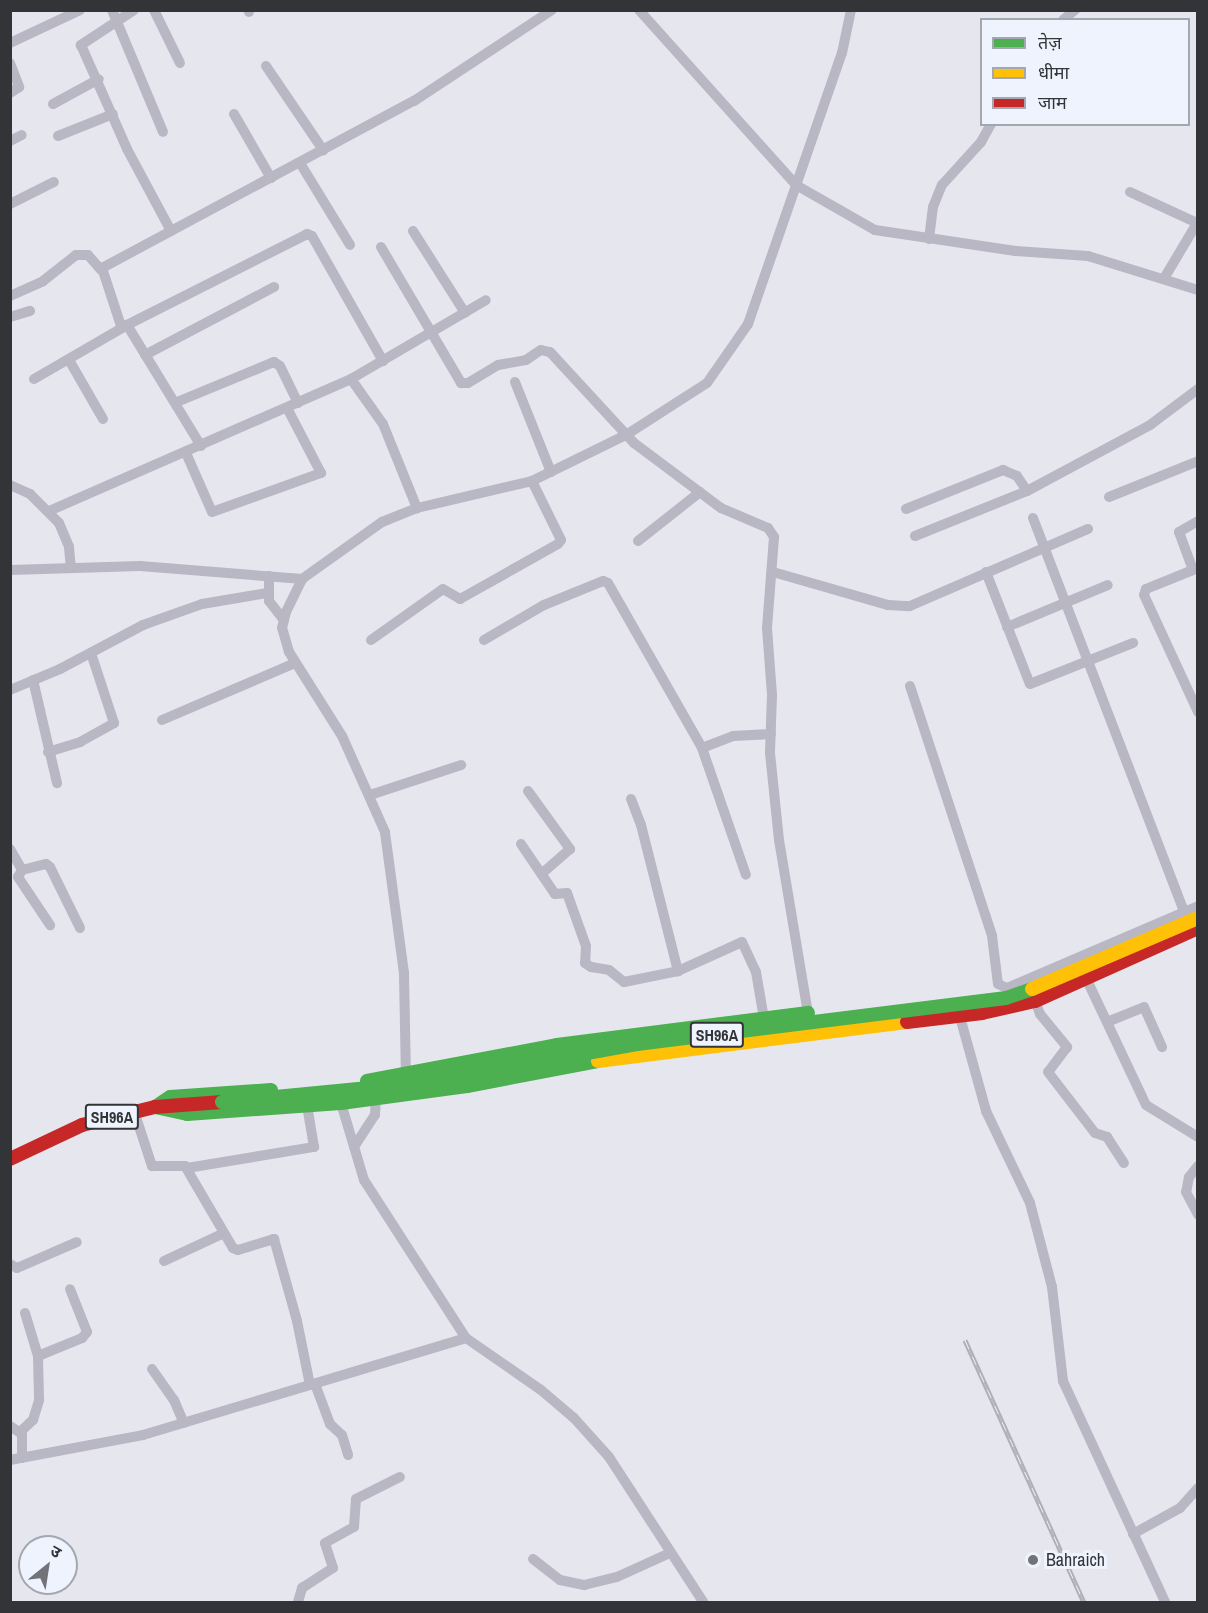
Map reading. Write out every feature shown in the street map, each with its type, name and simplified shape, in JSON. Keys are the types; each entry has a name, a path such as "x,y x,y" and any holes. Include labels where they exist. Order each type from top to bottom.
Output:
{"street":[{"path":"10,43 80,10"},
{"path":"134,10 114,16 81,43 171,231"},
{"path":"154,10 180,63"},
{"path":"101,270 414,101 552,10"},
{"path":"639,10 796,185 875,230 929,239 1088,256 1165,278 1197,290"},
{"path":"403,1095 406,1075 404,973 386,832 342,736 295,663 282,628 284,620 302,579 382,522 417,507 532,481 626,435 688,398 726,360 748,324 842,53 851,10"},
{"path":"114,16 163,132"},
{"path":"10,63 19,83 10,93"},
{"path":"266,66 323,150"},
{"path":"53,104 99,79"},
{"path":"58,136 113,114"},
{"path":"234,114 271,178"},
{"path":"929,239 933,207 942,185 981,142 990,126"},
{"path":"10,141 22,135"},
{"path":"300,163 350,245"},
{"path":"10,204 54,182"},
{"path":"1130,192 1197,223 1165,278"},
{"path":"412,231 465,313"},
{"path":"34,379 124,326 309,233 383,361"},
{"path":"381,247 463,384 498,365 526,360 540,350 549,352 626,435 734,516 772,532 776,541 767,628 771,734 779,840 811,1033"},
{"path":"10,296 43,281 76,255 88,255 101,270 124,326 177,402 201,446"},
{"path":"145,355 274,287"},
{"path":"49,511 351,379 486,300"},
{"path":"10,317 30,311"},
{"path":"69,360 103,419"},
{"path":"177,402 274,362 280,366 293,405 321,473 212,512 186,453"},
{"path":"351,379 383,424 417,507"},
{"path":"515,382 551,472"},
{"path":"915,537 1027,491 1150,425 1197,389"},
{"path":"1109,497 1197,461"},
{"path":"906,509 1003,470 1017,476 1027,491"},
{"path":"371,640 441,590 445,589 460,598 558,544 561,540 532,481"},
{"path":"10,485 30,494 49,511 65,534 71,568"},
{"path":"638,541 700,492"},
{"path":"1033,518 1042,548 1087,663 1191,915"},
{"path":"1197,521 1180,530 1193,570 1146,589 1144,595 1197,712"},
{"path":"773,572 901,607 1088,529"},
{"path":"10,570 140,566 302,579"},
{"path":"986,572 1030,684 1133,643"},
{"path":"242,574 267,593"},
{"path":"269,576 267,593 273,609 284,620"},
{"path":"484,640 544,605 607,582 702,748 746,875"},
{"path":"1007,627 1108,585"},
{"path":"10,690 91,653 143,624 173,613 267,593"},
{"path":"48,752 80,742 114,723 91,653"},
{"path":"162,720 295,663"},
{"path":"33,680 44,716 48,752 57,783"},
{"path":"910,686 992,936 998,984 1007,988 1191,915 1197,906"},
{"path":"702,748 733,736 771,734"},
{"path":"370,795 461,765"},
{"path":"528,791 570,849 541,874"},
{"path":"631,799 641,825 678,971"},
{"path":"521,844 555,894 567,893 586,946 585,963 591,967 609,970 624,982 678,971 742,942 756,972 764,1019"},
{"path":"10,849 22,870"},
{"path":"50,925 18,877 22,870 48,865 80,928"},
{"name":"SH96A","path":"10,1159 82,1125 155,1107 428,1082 637,1044 996,1000 1048,984 1191,915"},
{"path":"155,1107 187,1114 341,1103 403,1095 648,1052 960,1017 1035,1001 1197,928"},
{"path":"1086,978 1146,1105 1197,1137"},
{"path":"1035,1001 1040,1014 1066,1047 1048,1071 1095,1133 1107,1137 1124,1164"},
{"path":"1107,1022 1144,1007 1162,1047"},
{"path":"155,1107 170,1097 186,1094 340,1084 406,1075 557,1045 808,1013"},
{"path":"960,1017 986,1111 1030,1203 1052,1287 1059,1369 1165,1602"},
{"path":"354,1147 375,1114 376,1098"},
{"path":"341,1103 364,1180 466,1338 574,1418 609,1456 702,1602"},
{"path":"187,1168 314,1147 307,1105"},
{"path":"134,1111 146,1155 153,1167 183,1165 187,1168 222,1234 238,1250 270,1238 275,1241 313,1385 330,1424 342,1435 348,1455"},
{"path":"1197,1166 1189,1177 1186,1192 1197,1215"},
{"path":"164,1261 222,1234"},
{"path":"10,1264 18,1268 77,1242"},
{"path":"38,1356 82,1338 87,1332 70,1289"},
{"path":"22,1458 15,1429 29,1425 36,1412 38,1356 25,1313"},
{"path":"10,1460 143,1435 466,1338"},
{"path":"152,1369 174,1400 184,1423"},
{"path":"298,1602 302,1588 333,1568 325,1543 354,1527 356,1499 400,1477"},
{"path":"1133,1534 1180,1508 1197,1488"},
{"path":"533,1559 560,1580 584,1585 617,1577 670,1553"}],"railway":[{"path":"965,1340 1084,1602"}],"traffic: fast":[{"path":"222,1102 428,1082 637,1044 1006,998 1032,989"},
{"path":"367,1081 557,1045 808,1013"},
{"path":"271,1090 170,1097 155,1107 187,1114 341,1103 467,1086 598,1061"}],"traffic: slow":[{"path":"1032,989 1198,918"},
{"path":"598,1061 907,1022"}],"traffic: jam":[{"path":"907,1022 982,1013 1035,1001 1198,928"},
{"path":"10,1159 82,1125 155,1107 222,1102"}],"place":[{"name":"Bahraich","path":"1033,1560"}]}
